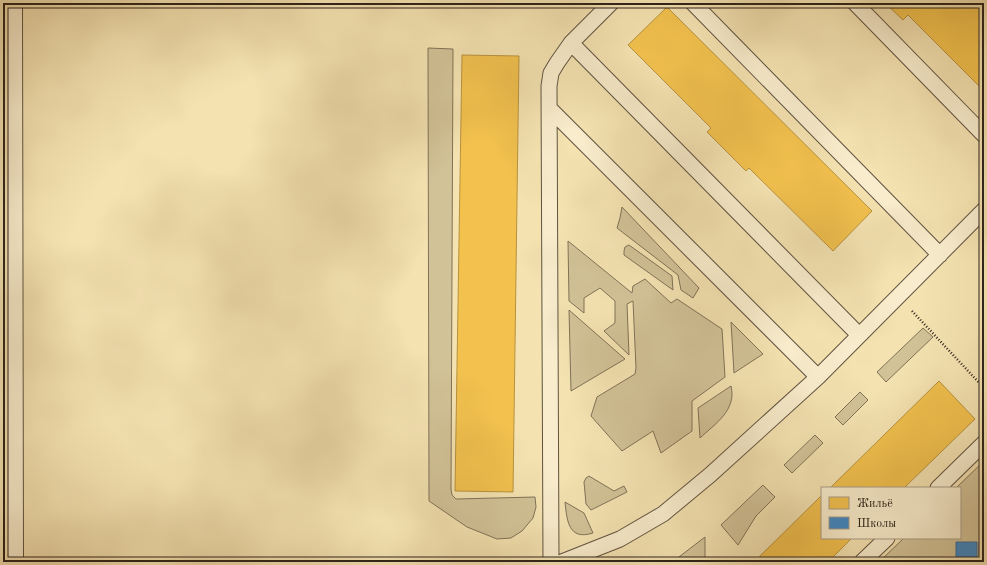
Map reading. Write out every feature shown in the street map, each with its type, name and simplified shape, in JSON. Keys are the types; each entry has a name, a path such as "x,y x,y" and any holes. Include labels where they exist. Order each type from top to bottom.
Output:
{"street":[{"path":"11,3 12,562"}],"lane":[{"path":"551,562 549,86 552,73 557,63 571,43 611,3"},
{"path":"693,3 940,255"},
{"path":"855,3 984,134"},
{"path":"571,43 859,335"},
{"path":"549,108 818,377"},
{"path":"562,562 620,539 663,514 710,475 818,377 984,210"},
{"path":"939,487 984,443"},
{"path":"862,562 885,539"}],"path":[{"path":"898,296 984,388"}],"shaded area":[{"path":"428,48 453,49 452,495 456,499 535,497 536,507 533,518 522,531 511,538 497,539 467,527 429,501"},
{"path":"622,207 699,288 693,298 681,290 678,275 617,228"},
{"path":"568,241 632,293 633,286 645,279 671,303 677,299 722,329 725,377 692,401 692,431 661,453 653,431 622,451 591,416 597,397 635,374 633,301 627,304 629,355 604,331 615,323 615,301 600,288 584,298 584,313 569,301"},
{"path":"629,245 672,276 673,290 624,255 625,247"},
{"path":"569,310 625,359 571,391"},
{"path":"731,322 763,354 734,373"},
{"path":"923,328 933,337 886,382 877,372"},
{"path":"731,386 732,395 728,409 718,422 700,438 698,408"},
{"path":"860,392 868,400 843,425 835,417"},
{"path":"815,435 823,443 792,473 784,465"},
{"path":"984,461 984,562 879,562 903,539 961,539 961,487 957,487"},
{"path":"589,476 614,491 624,486 627,492 591,510 586,504 584,482"},
{"path":"763,485 775,497 756,516 738,545 721,525"},
{"path":"565,502 584,513 593,533 585,535 578,534 570,527"},
{"path":"705,537 705,562 671,562 675,560"}],"building: Жильё":[{"path":"885,3 979,3 984,8 984,91 908,15 903,20"},
{"path":"667,7 872,211 833,251 749,168 746,171 707,132 711,128 628,45"},
{"path":"462,55 519,56 513,492 455,491"},
{"path":"939,381 975,419 905,487 831,487"},
{"path":"821,496 821,539 851,539 828,562 754,562"}],"building: Школы":[{"path":"980,488 984,488 984,512 980,512"},
{"path":"956,542 977,542 977,562 956,562"},
{"path":"979,542 984,542 984,562 979,562"}]}
